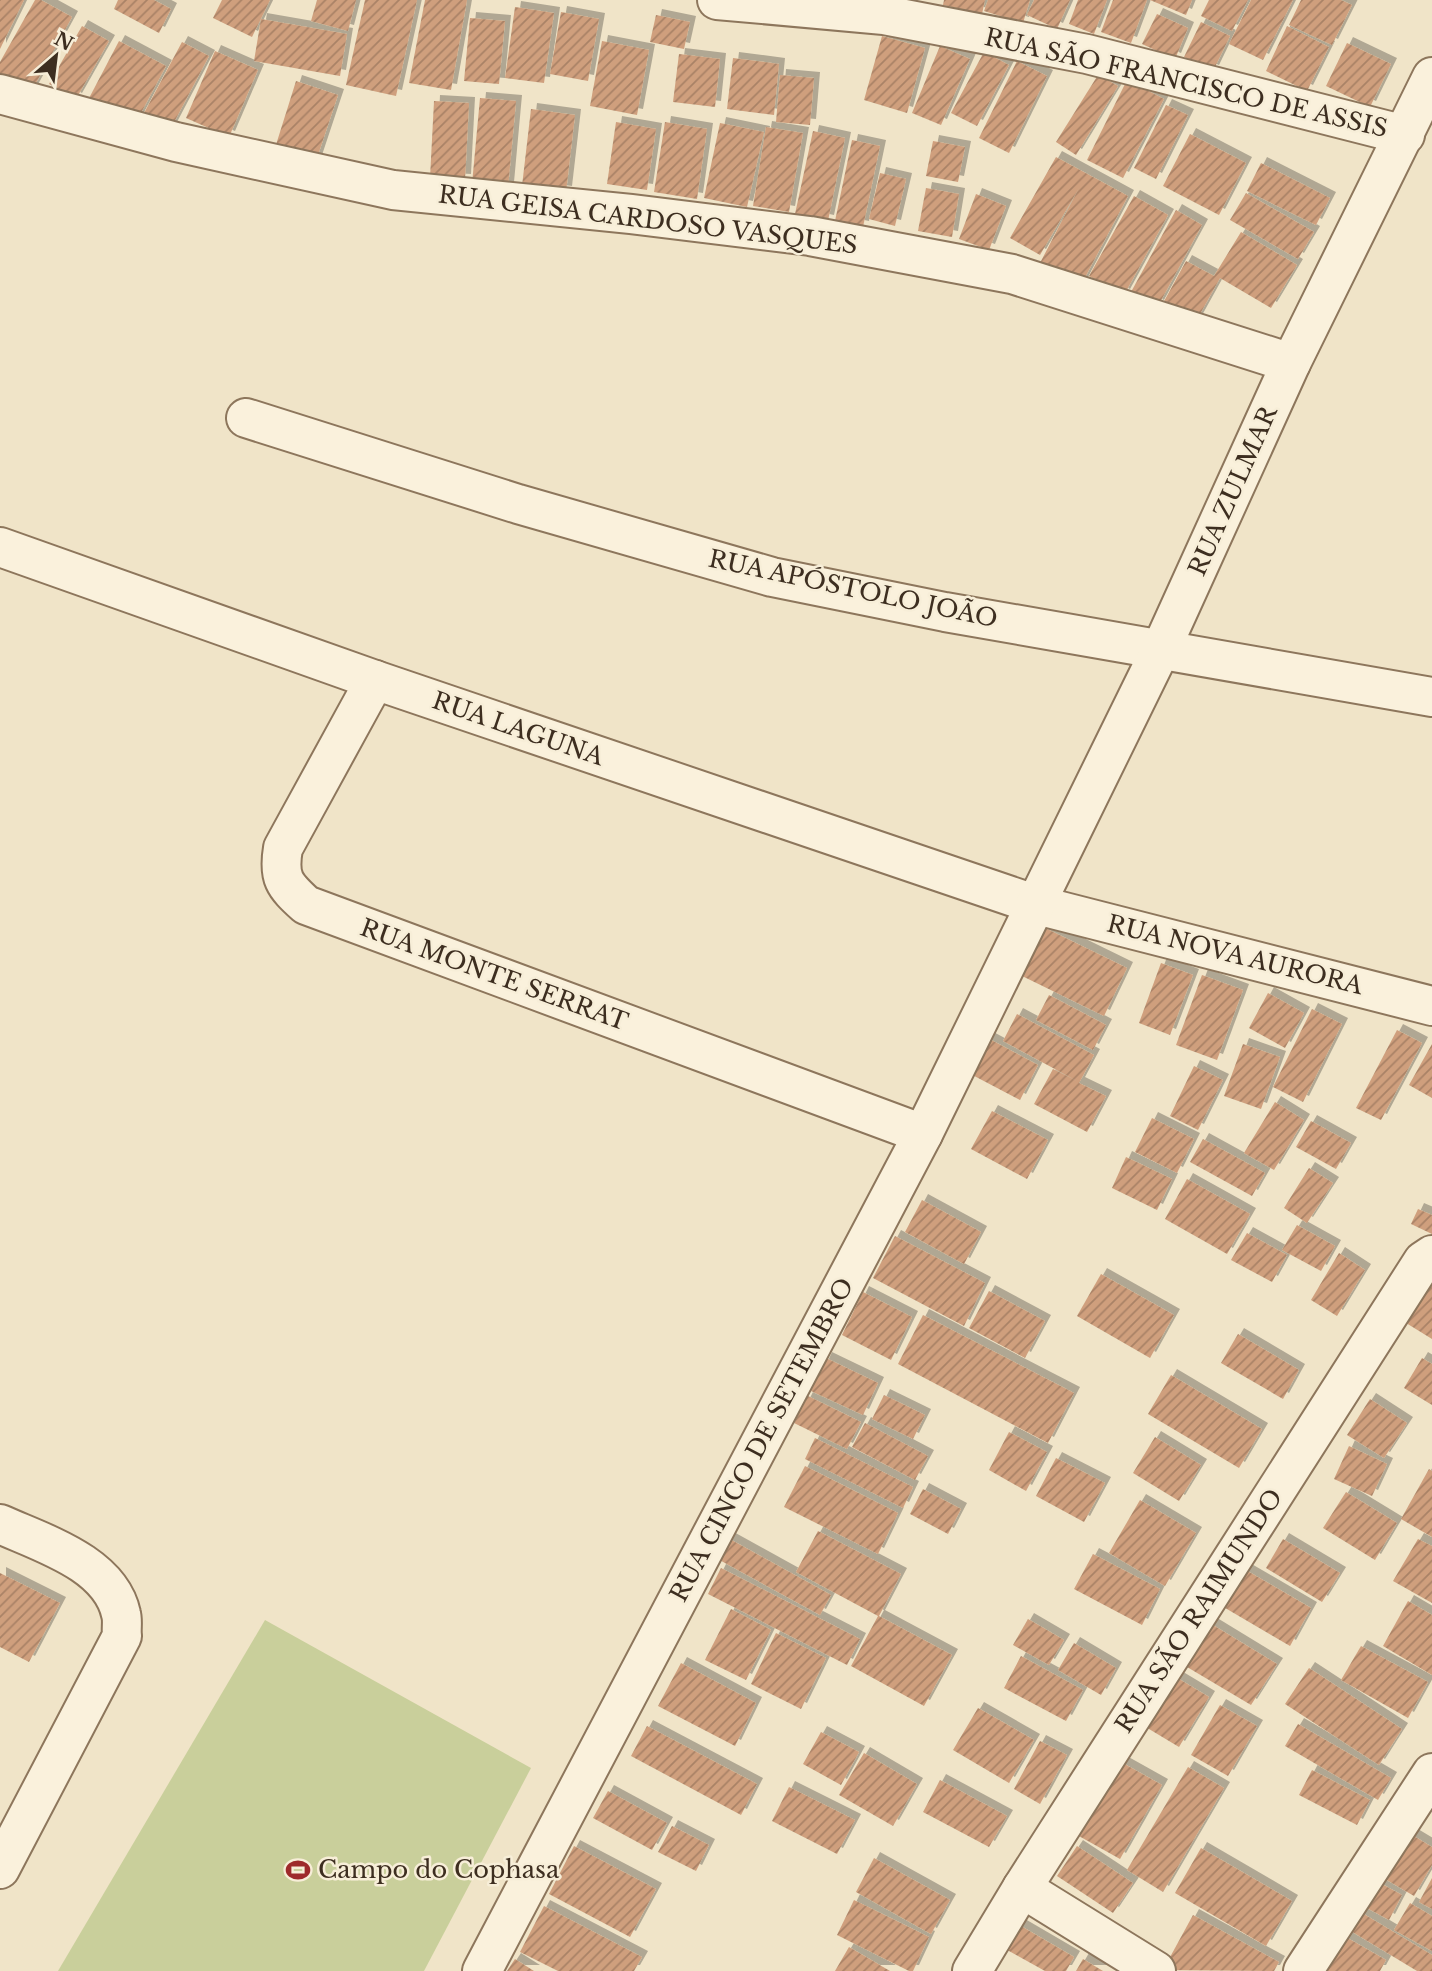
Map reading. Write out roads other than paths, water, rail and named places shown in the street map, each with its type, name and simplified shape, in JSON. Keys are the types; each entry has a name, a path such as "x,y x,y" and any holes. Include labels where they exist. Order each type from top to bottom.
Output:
{"street":[{"name":"RUA SÃO FRANCISCO DE ASSIS","path":"717,0 884,15 1087,54 1405,135"},
{"name":"RUA ZULMAR","path":"1037,905 1161,649 1291,363 1432,77"},
{"name":"RUA GEISA CARDOSO VASQUES","path":"0,94 176,142 393,190 631,214 810,236 1012,274 1291,363"},
{"name":"RUA APÓSTOLO JOÃO","path":"246,418 518,504 772,577 945,612 1432,697"},
{"name":"RUA LAGUNA","path":"0,547 375,680 1037,905"},
{"name":"RUA MONTE SERRAT","path":"375,680 283,848 280,869 289,890 306,905 923,1134"},
{"name":"RUA NOVA AURORA","path":"1037,905 1432,1006"},
{"name":"RUA CINCO DE SETEMBRO","path":"482,1971 923,1134 1037,905"},
{"name":"RUA SÃO RAIMUNDO","path":"972,1971 1423,1261 1432,1255"},
{"path":"0,1524 81,1561 109,1588 121,1614 122,1636 0,1869"},
{"path":"1303,1971 1432,1773"},
{"path":"1023,1888 1156,1971"}],"place":[{"name":"Campo do Cophasa","path":"298,1870"}]}
